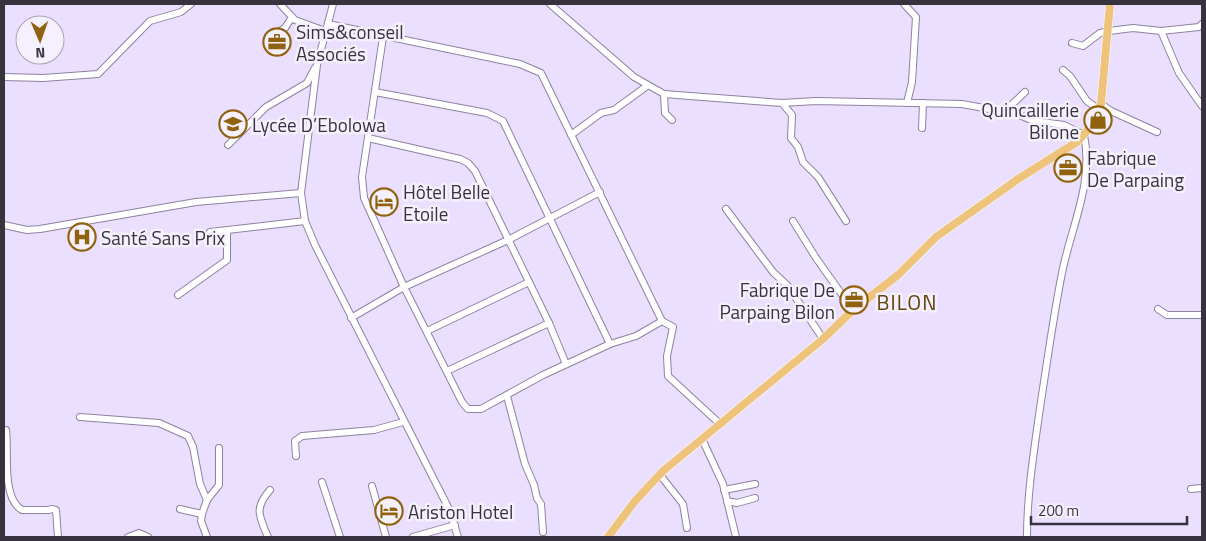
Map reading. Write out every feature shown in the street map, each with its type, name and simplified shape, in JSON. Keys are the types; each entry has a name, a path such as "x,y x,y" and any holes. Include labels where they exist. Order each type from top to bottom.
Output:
{"main road":[{"path":"608,537 635,501 660,475 823,339 853,310 898,275 936,238 1018,179 1066,150 1084,136 1093,124 1100,106 1109,31 1110,4"}],"street":[{"path":"4,77 43,78 98,74 150,21 181,12 191,4"},
{"path":"280,4 295,20 325,32"},
{"path":"333,4 317,65 302,193 305,221 351,318 449,509 458,537"},
{"path":"550,4 634,77 664,94 782,103 816,101 962,104 1017,114 1034,121 1064,125 1084,136 1088,152 1084,193 1062,271 1049,348 1031,463 1027,537"},
{"path":"904,4 916,17 912,82 907,103"},
{"path":"278,32 285,28 292,17"},
{"path":"328,24 536,69 546,82 662,321 673,328 667,356 668,376 720,424"},
{"path":"1072,43 1083,46 1100,33 1109,31 1133,28 1162,31 1199,27 1202,24"},
{"path":"1162,31 1179,73 1202,106"},
{"path":"383,36 362,177 364,198 404,287 462,402 468,410 481,409 566,364 610,344 636,336 662,321"},
{"path":"228,145 266,107 307,83 317,65"},
{"path":"1063,70 1070,76 1086,101 1157,132"},
{"path":"571,135 601,113 614,110 647,86"},
{"path":"375,92 487,114 504,121 610,344"},
{"path":"1004,112 1025,92"},
{"path":"664,94 665,113 672,120"},
{"path":"782,103 792,114 790,138 798,147 803,162 818,177 846,221"},
{"path":"922,128 923,103"},
{"path":"368,138 468,163 475,171 549,323 566,364"},
{"path":"351,318 404,287 508,240 600,192"},
{"path":"4,225 27,230 40,229 89,218 196,202 302,193"},
{"path":"726,209 773,272 788,286 823,339"},
{"path":"210,232 305,221"},
{"path":"793,221 816,258 853,310"},
{"path":"178,295 227,260 227,231"},
{"path":"427,331 529,282"},
{"path":"1158,309 1167,314 1202,315"},
{"path":"447,371 549,323"},
{"path":"508,396 525,464 541,504 543,532"},
{"path":"80,417 159,423 188,436 193,447 200,484 207,500"},
{"path":"296,456 295,441 302,436 374,430 403,422"},
{"path":"6,430 9,488 13,501 22,510 49,510 51,508 56,510 58,537"},
{"path":"702,439 724,490 736,537"},
{"path":"207,537 201,521 207,500 219,485 219,448"},
{"path":"660,475 683,504 687,528"},
{"path":"322,482 340,537"},
{"path":"724,490 755,484"},
{"path":"372,486 386,537"},
{"path":"1191,489 1202,488"},
{"path":"268,537 261,521 259,506 270,490"},
{"path":"727,501 737,503 755,498"},
{"path":"180,509 202,514"},
{"path":"413,537 455,525"},
{"path":"128,537 139,533 148,537"}],"place":[{"name":"Sims&conseil Associés","path":"277,42"},
{"name":"Quincaillerie Bilone","path":"1098,120"},
{"name":"Lycée D’Ebolowa","path":"233,124"},
{"name":"Fabrique De Parpaing","path":"1068,168"},
{"name":"Hôtel Belle Etoile","path":"384,202"},
{"name":"Santé Sans Prix","path":"82,237"},
{"name":"Fabrique De Parpaing Bilon","path":"854,300"},
{"name":"Ariston Hotel","path":"389,511"}],"district":[{"name":"BILON","path":"907,302"}]}
